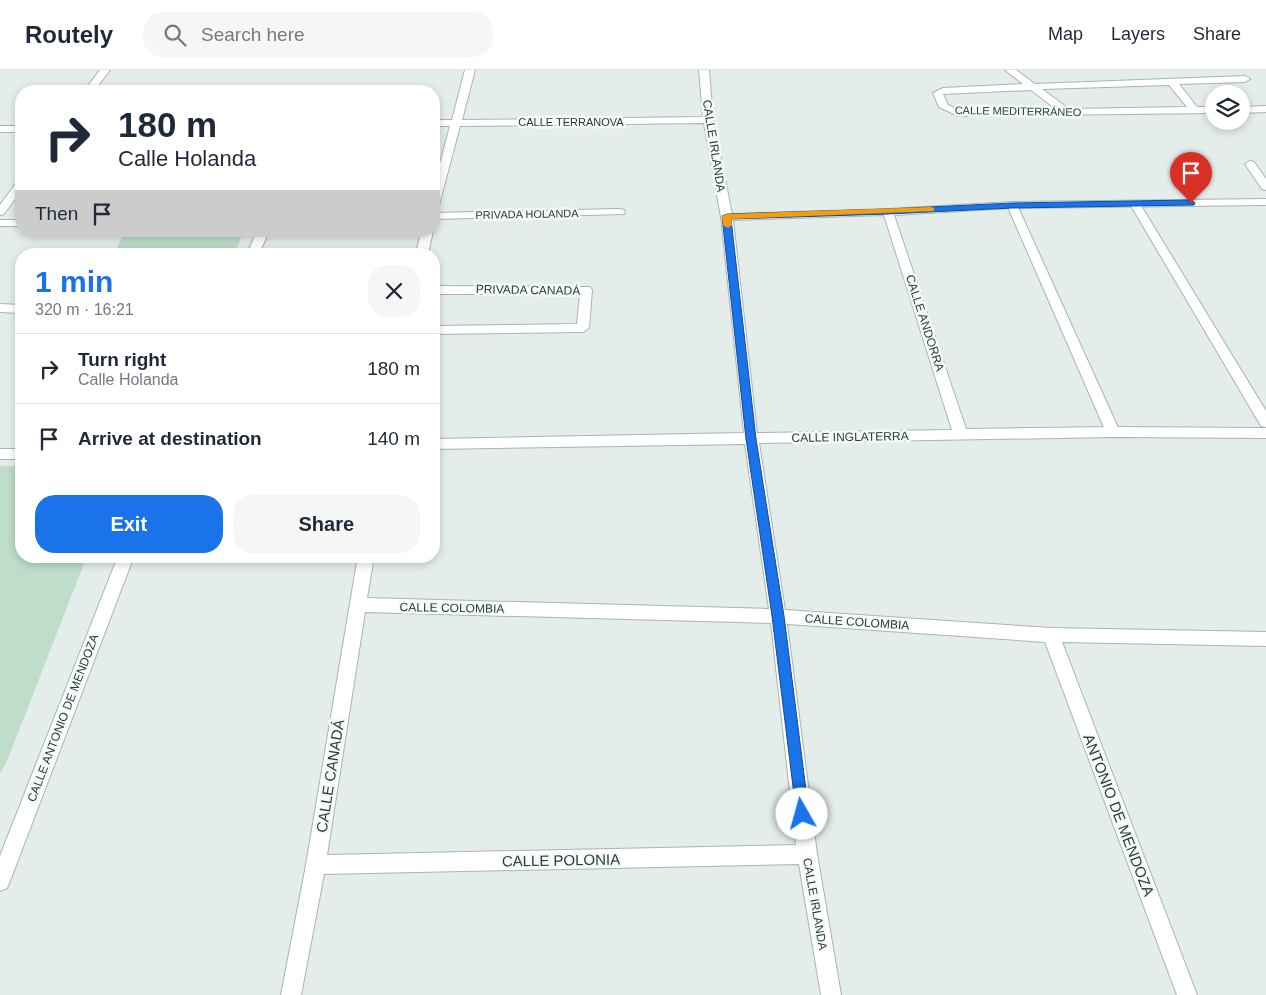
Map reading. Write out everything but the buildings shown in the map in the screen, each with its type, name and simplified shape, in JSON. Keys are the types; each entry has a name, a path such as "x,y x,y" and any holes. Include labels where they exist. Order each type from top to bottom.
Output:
{"street":[{"path":"94,85 105,70"},
{"path":"440,182 470,70"},
{"name":"CALLE IRLANDA","path":"704,70 708,120 727,216 751,439 778,616 807,854 831,995"},
{"path":"1010,70 1068,112"},
{"name":"CALLE MEDITERRÁNEO","path":"1205,110 958,113 944,107 938,93 946,90 1245,79"},
{"path":"1172,82 1194,110"},
{"path":"1250,110 1266,109"},
{"name":"CALLE TERRANOVA","path":"440,123 708,120"},
{"path":"0,129 15,129"},
{"path":"1250,164 1266,187"},
{"path":"0,212 15,192"},
{"path":"727,216 888,212 1012,205 1266,202"},
{"path":"1135,204 1266,422"},
{"path":"1012,205 1113,432"},
{"name":"PRIVADA HOLANDA","path":"440,216 620,212"},
{"name":"CALLE ANDORRA","path":"888,212 962,435"},
{"path":"0,223 15,223"},
{"name":"PRIVADA CANADÁ","path":"440,290 586,290 583,328 440,330"},
{"path":"0,308 15,308"},
{"name":"CALLE INGLATERRA","path":"440,444 1113,432 1266,433"},
{"path":"0,454 15,454"},
{"name":"CALLE ANTONIO DE MENDOZA","path":"0,881 123,563"},
{"name":"CALLE CANADÁ","path":"291,995 316,865 365,563"},
{"name":"CALLE COLOMBIA","path":"358,605 778,616 1051,636 1266,639"},
{"name":"ANTONIO DE MENDOZA","path":"1051,636 1187,995"},
{"name":"CALLE POLONIA","path":"316,865 807,854"}],"green space":[{"path":"122,237 241,237 237,248 117,248"},
{"path":"0,466 15,466 15,563 84,563 7,761 0,774"}],"slow traffic":[{"path":"728,225 727,216 888,212 931,209"}],"route":[{"path":"802,814 778,616 751,439 727,216 888,212 1012,205 1191,203"}]}
